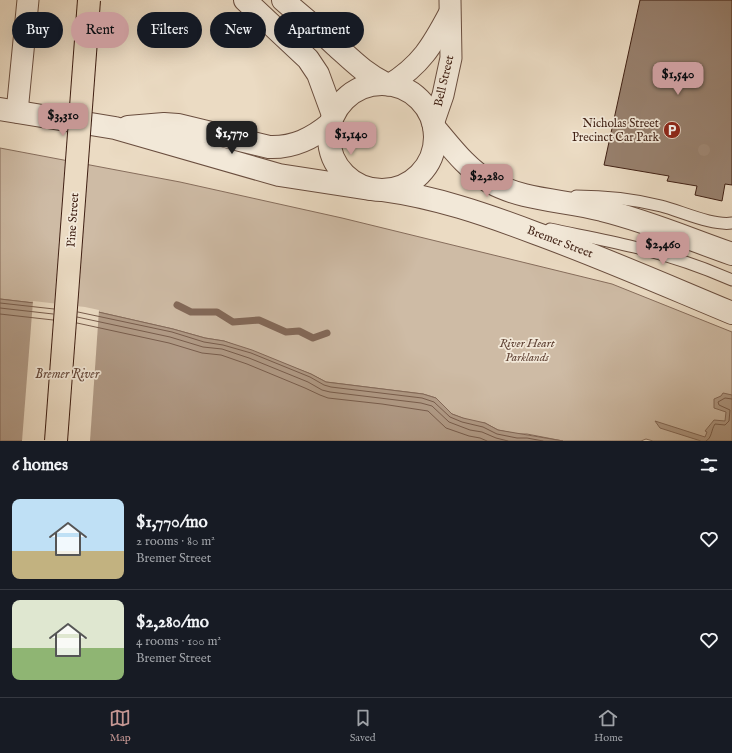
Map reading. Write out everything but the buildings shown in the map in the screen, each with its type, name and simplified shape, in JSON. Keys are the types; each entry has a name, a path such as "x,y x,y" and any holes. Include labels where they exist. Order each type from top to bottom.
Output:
{"main road":[{"name":"Pine Street","path":"56,441 89,0"}],"street":[{"path":"8,110 28,0"},
{"path":"245,0 308,59 318,74 332,119"},
{"path":"283,0 359,68 387,84 404,89 417,98 427,110 433,126 434,147 426,166 420,174 403,185 393,189 376,189 362,186 347,177 336,164 328,140 332,119 338,107 351,94 368,86 387,84"},
{"name":"Bell Street","path":"387,84 405,74 422,59 434,42 449,7"},
{"name":"Bell Street","path":"433,126 443,95 451,58 449,7"},
{"name":"Bremer Street","path":"8,110 115,128 279,175 413,194 432,199 486,215 580,249 732,313"},
{"name":"Bremer Street","path":"115,128 164,124 178,125 263,145 285,147 308,139 318,133 332,119"},
{"path":"433,126 461,159 479,175 492,183 536,197 601,210 657,226 732,254"}],"lane":[{"path":"536,197 594,196 638,201 662,206 732,228"},
{"path":"486,215 632,246 691,264 732,280"},
{"path":"712,221 724,224 732,223"}],"green space":[{"name":"River Heart Parklands","path":"0,148 180,182 342,218 612,284 732,332 732,441 653,441 646,439 641,441 563,441 527,434 517,434 498,430 485,423 473,422 452,414 436,398 423,394 326,382 311,374 224,341 205,338 173,329 85,309 0,299"}],"water":[{"name":"Bremer River","path":"0,299 85,309 173,329 205,338 224,341 252,350 311,374 326,382 423,394 436,398 452,414 485,423 498,430 563,441 0,441"},
{"path":"723,393 732,395 732,441 701,441 660,428 655,421 705,437 707,432 705,431 714,420 725,421 726,412 714,408 714,399 721,396"}],"pier":[{"path":"33,301 99,310 90,441 22,441"}],"waterway":[{"path":"177,305 191,312 217,312 233,322 259,320 286,332 299,331 313,338 327,333"}],"place":[{"name":"Nicholas Street Precinct Car Park","path":"672,130"}]}
